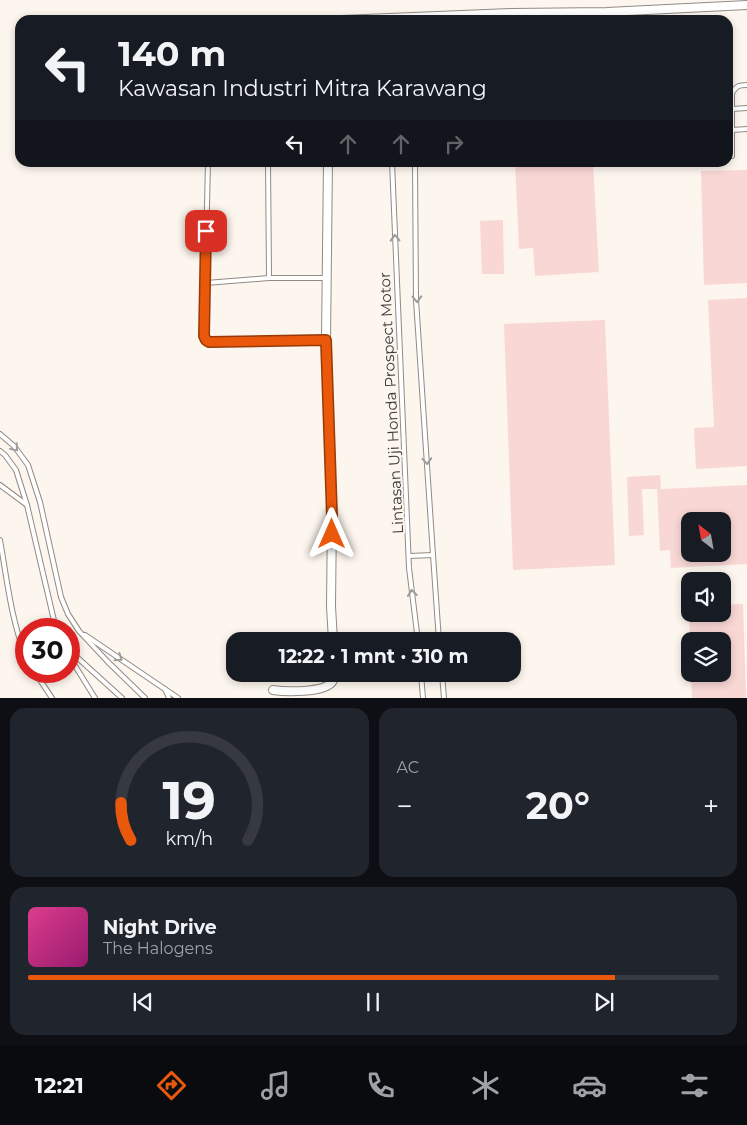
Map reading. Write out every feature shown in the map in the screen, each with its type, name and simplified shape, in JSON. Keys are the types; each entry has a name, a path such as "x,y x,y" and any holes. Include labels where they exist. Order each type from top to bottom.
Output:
{"street":[{"path":"463,15 616,12 747,5"},
{"path":"328,167 326,340 332,516 330,606 332,632"},
{"path":"272,690 295,691 321,688 328,686 332,682"}],"lane":[{"path":"733,91 740,85 747,85"},
{"path":"733,109 747,108"},
{"path":"733,130 747,129"},
{"path":"208,167 204,336 206,340 209,342 326,340"},
{"path":"268,167 269,278"},
{"name":"Lintasan Uji Honda Prospect Motor","path":"392,167 409,556 417,632"},
{"name":"Lintasan Uji Honda Prospect Motor","path":"415,167 416,300 438,632"},
{"path":"206,283 269,278 327,278"},
{"path":"0,434 14,446 28,465 40,502 61,597 71,618"},
{"path":"0,451 16,470 27,505 53,618"},
{"path":"0,486 27,505"},
{"path":"0,540 15,622"},
{"path":"409,556 433,555"},
{"path":"80,632 178,698"},
{"path":"80,632 145,698"},
{"path":"80,660 122,698"},
{"path":"80,673 96,698"},
{"path":"422,682 423,698"},
{"path":"443,682 444,698"},
{"path":"42,683 52,698"},
{"path":"166,689 169,698"}],"building":[{"path":"515,167 593,167 599,272 535,276 533,248 519,249"},
{"path":"747,170 747,283 704,285 701,171"},
{"path":"503,220 504,274 482,274 480,221"},
{"path":"747,298 747,466 696,469 694,428 714,427 708,300"},
{"path":"605,320 615,565 513,570 504,324"},
{"path":"660,475 661,489 747,485 747,564 671,568 670,550 660,551 657,489 642,489 644,535 629,536 627,477"},
{"path":"743,604 746,698 692,698 691,682 731,682 731,632 690,632 689,622 731,622 731,605"}],"route":[{"path":"206,231 204,336 206,340 209,342 326,340 332,534"}]}
